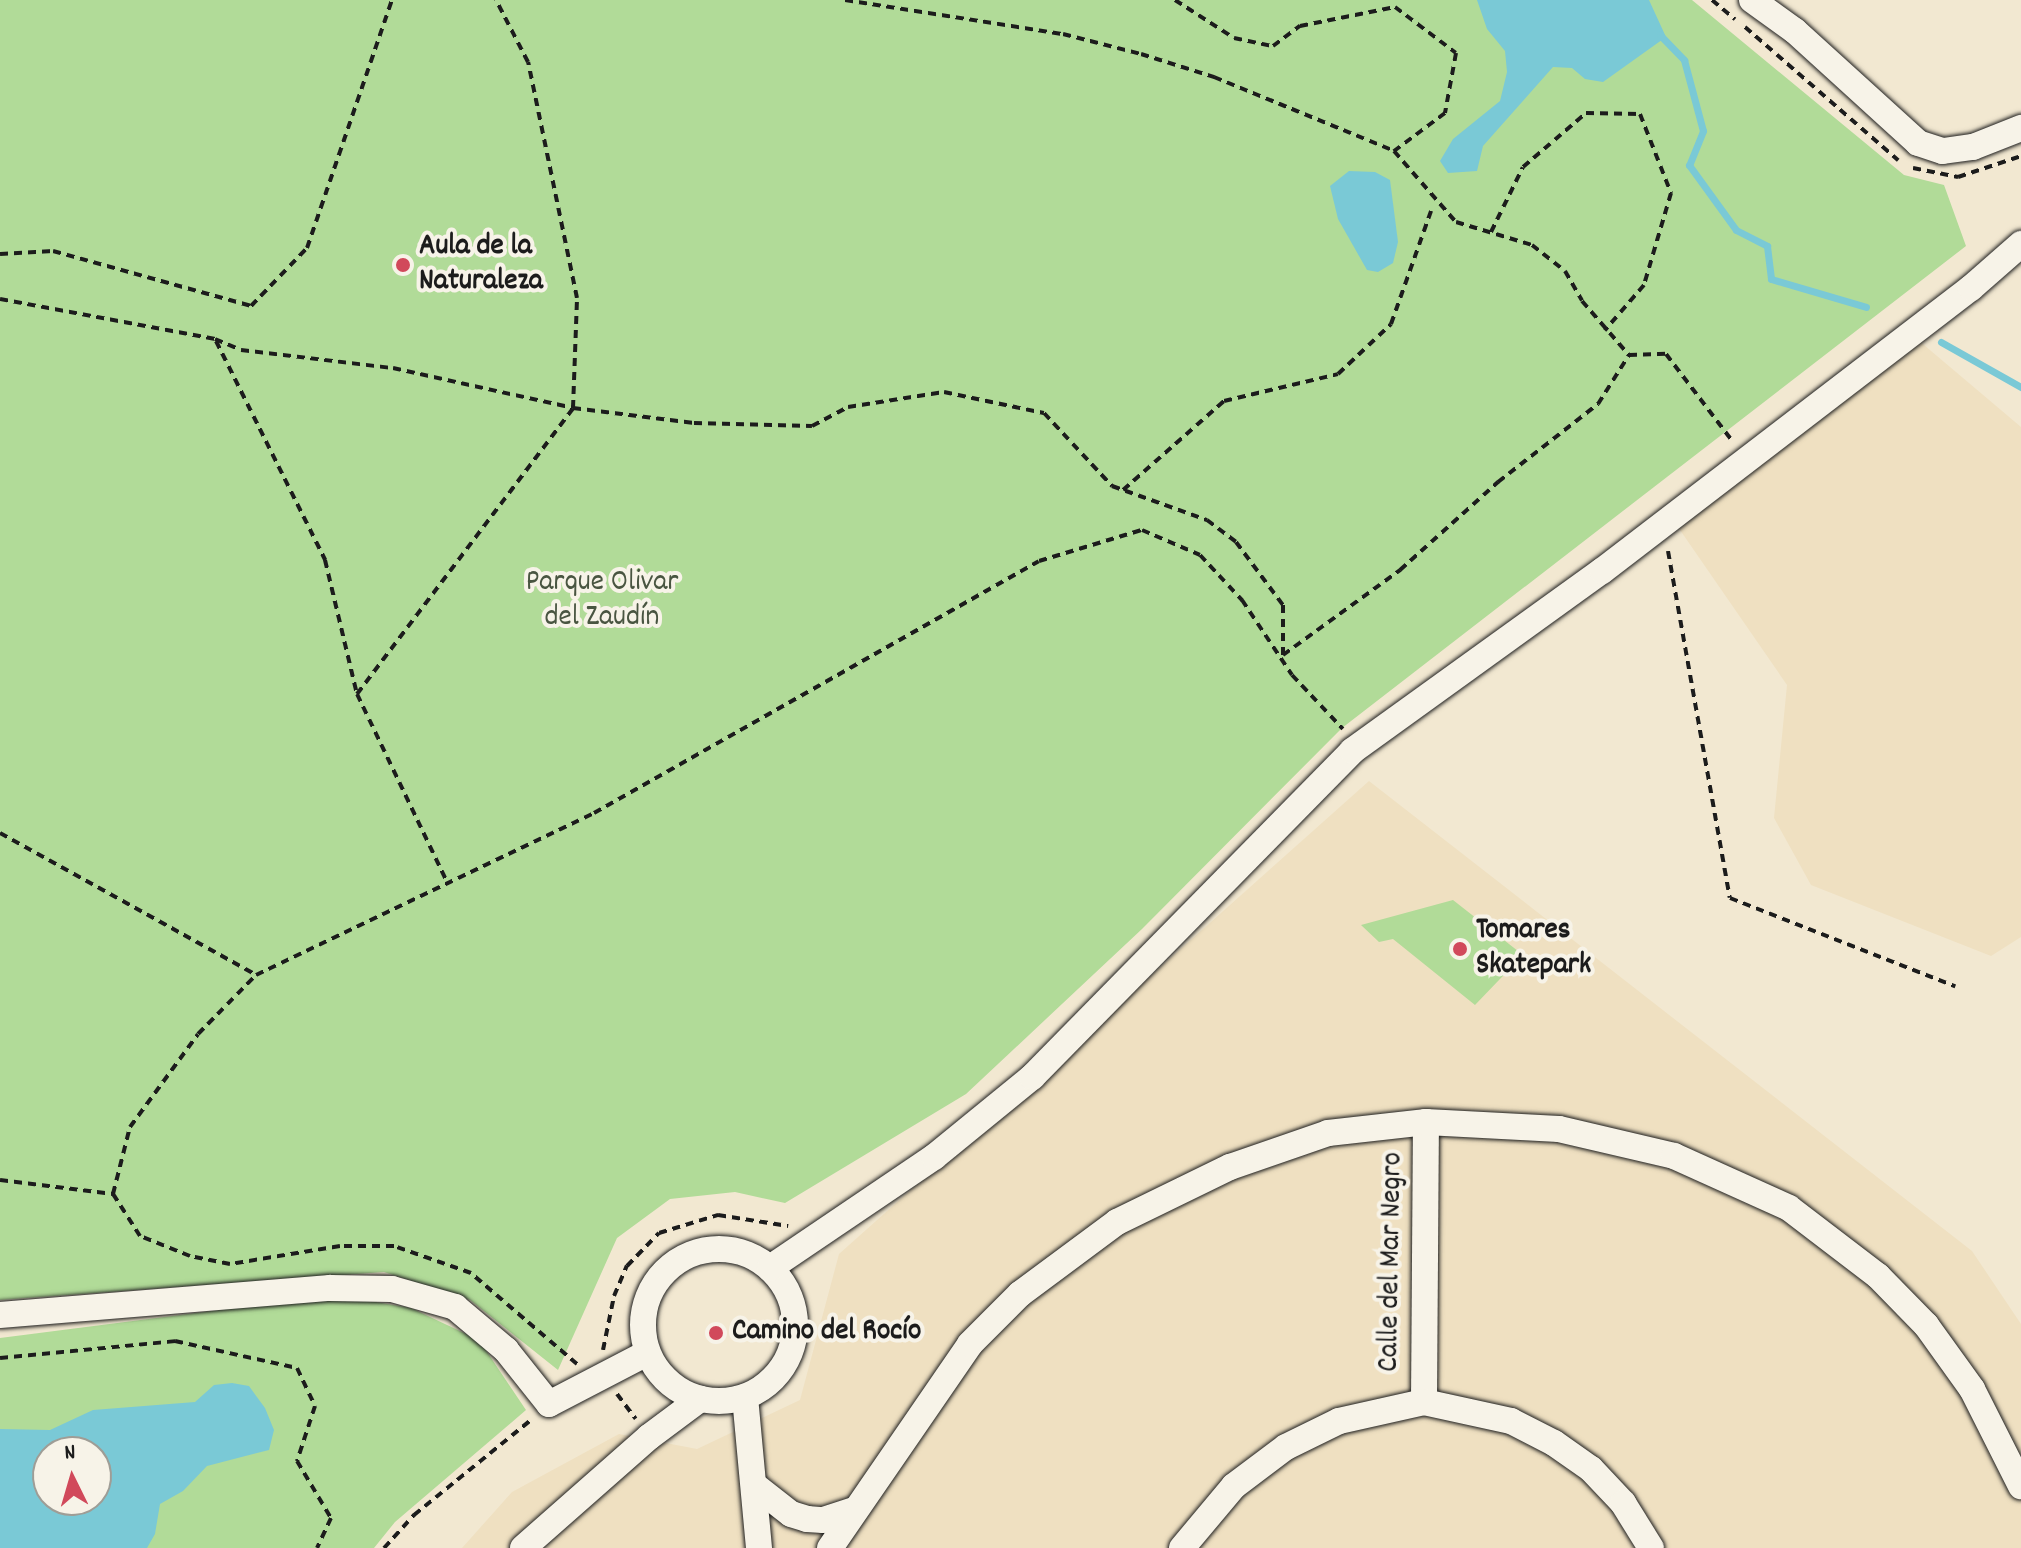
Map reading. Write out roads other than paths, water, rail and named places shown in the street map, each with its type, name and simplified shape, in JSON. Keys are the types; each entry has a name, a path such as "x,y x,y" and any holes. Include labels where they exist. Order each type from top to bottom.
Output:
{"street":[{"path":"1752,0 1795,31 1918,143 1943,151 1973,147 2021,128"},
{"path":"770,1268 934,1157 1032,1077 1352,751 1663,523 2021,244"},
{"path":"830,1548 970,1344 1020,1294 1117,1222 1230,1167 1328,1133 1426,1122 1559,1129 1674,1156 1789,1208 1878,1276 1926,1325 1972,1389 2021,1486"},
{"name":"Calle del Mar Negro","path":"1424,1402 1426,1122"},
{"path":"706,1249 751,1255 770,1268 793,1306 793,1339 781,1370 745,1397 700,1399 678,1390 647,1353 643,1308 666,1269 706,1249"},
{"path":"0,1315 330,1288 392,1289 455,1307 506,1350 549,1404 647,1353"},
{"path":"745,1397 759,1548"},
{"path":"523,1548 649,1437 700,1399"},
{"path":"1182,1548 1234,1486 1286,1447 1339,1421 1424,1402 1511,1421 1554,1443 1591,1469 1623,1503 1651,1548"},
{"path":"754,1485 791,1514 807,1519 823,1520 854,1510"}],"water":[{"path":"1477,0 1649,0 1666,37 1603,82 1585,79 1572,68 1553,67 1483,146 1477,171 1448,173 1440,161 1453,139 1500,101 1507,72 1505,51 1487,29"},
{"path":"1349,171 1375,172 1390,180 1398,242 1393,263 1378,272 1367,270 1338,219 1330,186"},
{"path":"232,1383 249,1386 265,1408 274,1430 269,1450 207,1466 183,1491 160,1504 155,1534 147,1548 0,1548 0,1429 50,1430 93,1410 195,1402 214,1385"}],"waterway":[{"path":"1660,35 1684,60 1703,131 1689,165 1736,230 1767,246 1771,279 1866,307"},
{"path":"1941,342 2021,387"}],"place":[{"name":"Aula de la Naturaleza","path":"403,265"},
{"name":"Tomares Skatepark","path":"1460,949"},
{"name":"Camino del Rocío","path":"716,1333"}],"park label":[{"name":"Parque Olivar del Zaudín","path":"602,601"}]}
